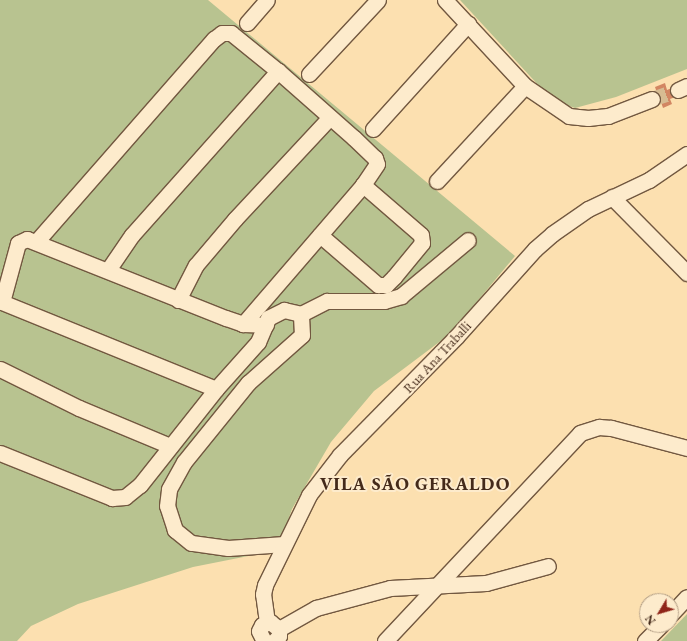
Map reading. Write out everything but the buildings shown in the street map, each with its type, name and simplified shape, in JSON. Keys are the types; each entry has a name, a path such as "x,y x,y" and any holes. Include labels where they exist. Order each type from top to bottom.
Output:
{"street":[{"path":"247,23 267,0"},
{"path":"310,74 378,0"},
{"path":"445,0 525,86 569,116 588,118 608,116 652,99"},
{"path":"373,128 468,24"},
{"path":"36,242 141,120 219,35 227,33 234,35 278,70 376,161 375,170 363,185 243,324"},
{"path":"108,270 132,235 278,70"},
{"path":"437,181 525,86"},
{"path":"178,300 196,265 235,219 330,117"},
{"name":"Rua Ana Traballi","path":"267,635 263,594 284,544 309,495 328,470 456,337 535,249 588,209 649,180 687,154"},
{"path":"320,235 378,285 386,285 394,277 422,243 421,235 363,185"},
{"path":"612,197 687,273"},
{"path":"216,389 2,302 16,246 27,239 108,270 178,300 243,324 266,325"},
{"path":"301,314 327,301 384,301 401,296 468,240"},
{"path":"0,453 112,498 125,497 134,490 216,389 258,342 268,318 278,311 294,310 301,314"},
{"path":"284,544 228,548 191,543 175,530 167,506 169,489 184,462 248,383 302,334 301,314"},
{"path":"0,369 79,408 170,446"},
{"path":"385,641 434,586 580,433 599,427 611,428 687,448"},
{"path":"267,635 297,617 337,601 390,588 486,583 548,566"},
{"path":"679,606 687,597"},
{"path":"645,641 653,633"}],"green space":[{"path":"0,0 208,0 515,256 450,334 374,391 331,442 292,509 278,550 193,567 78,604 31,626 17,641 0,641"},
{"path":"460,0 687,0 687,69 616,97 575,108 558,102 541,88"},
{"path":"687,614 687,641 661,641 669,633 679,633 679,622"}],"tunnel":[{"path":"652,99 678,90"}],"district":[{"name":"VILA SÃO GERALDO","path":"415,484"}]}
